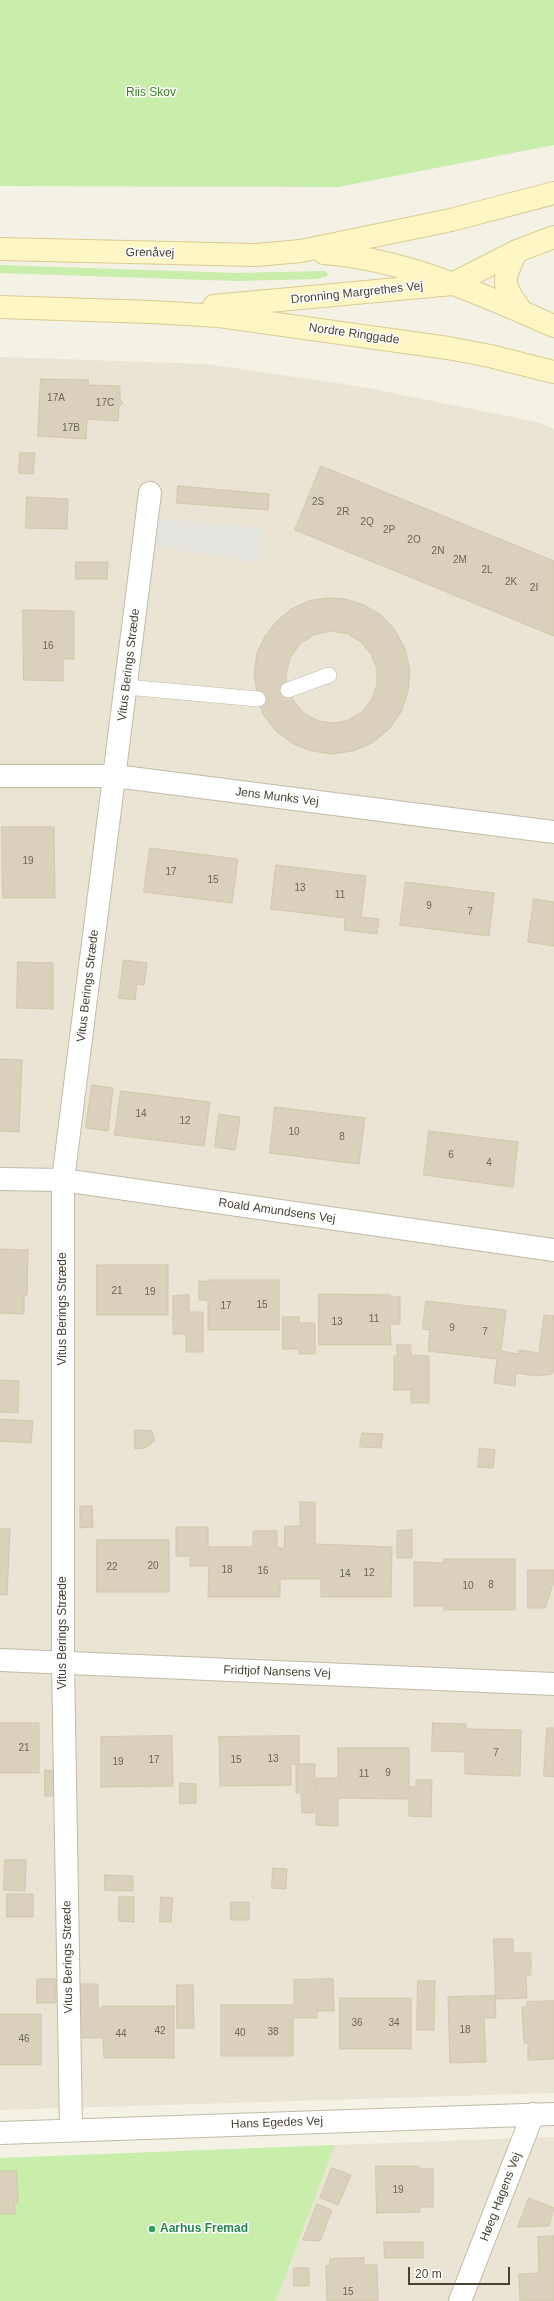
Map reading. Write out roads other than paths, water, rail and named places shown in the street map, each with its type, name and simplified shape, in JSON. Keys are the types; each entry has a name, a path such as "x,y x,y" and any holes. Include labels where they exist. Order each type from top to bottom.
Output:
{"street":[{"path":"301,251 451,220 554,193"},
{"name":"Dronning Margrethes Vej","path":"151,312 452,284 517,251 554,237"},
{"name":"Grenåvej","path":"0,249 256,255 301,251"},
{"path":"301,251 351,255 393,264 452,284 554,326"},
{"path":"517,251 506,272 506,291 522,312"},
{"path":"0,307 151,312"},
{"name":"Nordre Ringgade","path":"151,312 219,316 448,348 506,359 554,372"},
{"name":"Vitus Berings Stræde","path":"71,2130 63,1663 63,1180 150,493"},
{"name":"Jens Munks Vej","path":"0,776 115,776 554,832"},
{"name":"Roald Amundsens Vej","path":"0,1179 63,1180 554,1250"},
{"name":"Fridtjof Nansens Vej","path":"0,1660 554,1684"},
{"name":"Hans Egedes Vej","path":"0,2133 544,2114"},
{"name":"Høeg Hagens Vej","path":"460,2301 544,2114"}],"lane":[{"path":"288,690 329,675"},
{"path":"126,687 258,699"}],"place":[{"name":"Aarhus Fremad","path":"152,2229"}],"park label":[{"name":"Riis Skov","path":"151,93"}]}
